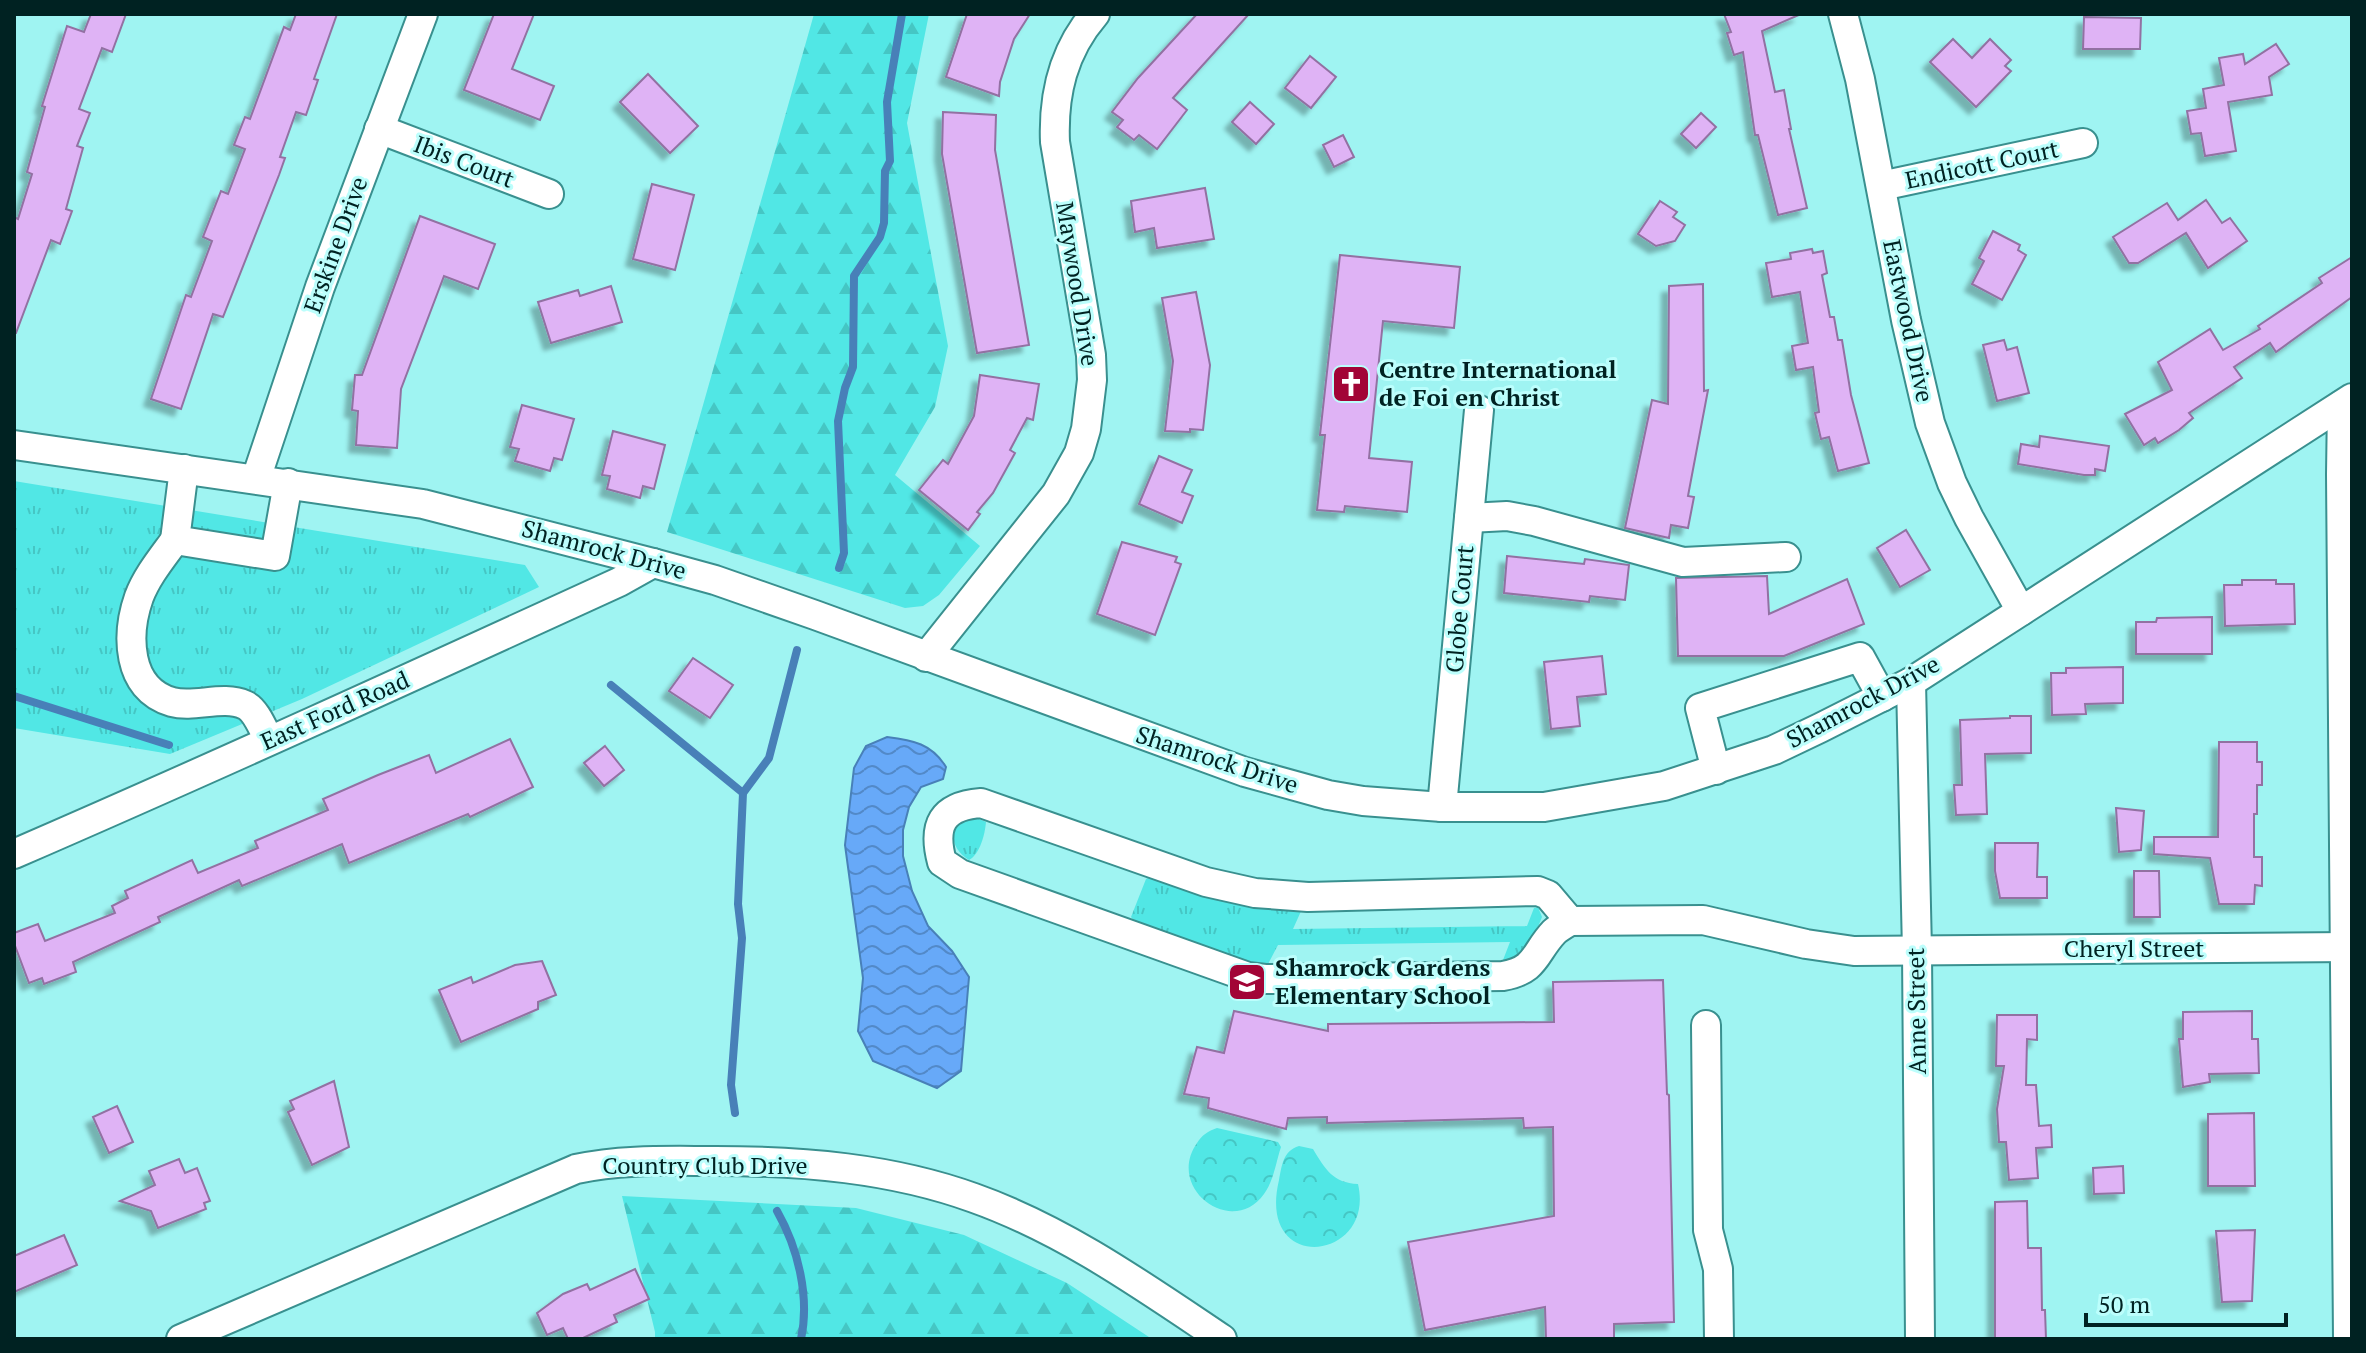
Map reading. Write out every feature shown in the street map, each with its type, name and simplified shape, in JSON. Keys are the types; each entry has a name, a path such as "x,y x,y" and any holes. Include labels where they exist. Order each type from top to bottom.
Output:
{"street":[{"name":"Erskine Drive","path":"256,479 315,299 423,14"},
{"name":"Maywood Drive","path":"926,657 1056,494 1079,453 1086,429 1092,380 1091,355 1054,121 1056,96 1067,56 1095,14"},
{"name":"Eastwood Drive","path":"1843,14 1860,79 1906,320 1930,423 1952,483 2021,611"},
{"name":"Ibis Court","path":"379,129 549,194"},
{"name":"Endicott Court","path":"1881,186 2083,143"},
{"name":"Shamrock Drive","path":"14,445 423,504 715,580 1279,782 1363,801 1442,807 1544,807 1618,796 1716,770 1774,750 1882,697 1911,682 2349,402"},
{"path":"2348,1339 2348,947 2341,474 2349,402"},
{"name":"Globe Court","path":"1442,807 1479,410"},
{"path":"184,469 175,540 153,570 139,597 132,626 131,649 137,673 152,693 173,702 210,704 234,701 249,706 269,740"},
{"path":"175,540 275,556 288,483"},
{"path":"1469,518 1507,516 1534,521 1683,562 1786,557"},
{"name":"East Ford Road","path":"14,854 205,772 619,582 653,563"},
{"path":"1716,770 1700,708 1860,657 1882,697"},
{"name":"Anne Street","path":"1911,682 1920,1339"},
{"path":"981,803 1206,882 1255,893 1308,897 1538,891 1548,895 1570,921 1554,932 1532,964 1519,973 1503,976 1248,977 960,874 942,862 938,830 947,813 962,804 981,803"},
{"name":"Cheryl Street","path":"1570,921 1703,920 1806,944 1854,951 2348,947"},
{"path":"1706,1025 1708,1230 1718,1269 1719,1339"},
{"name":"Country Club Drive","path":"181,1339 576,1169 619,1161 710,1161 836,1167 894,1176 976,1199 1046,1229 1083,1249 1222,1339"}],"green space":[{"path":"814,14 929,14 907,123 948,346 935,407 895,475 980,546 939,595 923,606 905,608 667,532"},
{"path":"14,481 525,565 539,587 302,699 170,754 14,728"},
{"path":"974,817 986,822 979,849 969,860 957,849 954,836 959,824"},
{"path":"1150,877 1302,909 1293,929 1527,926 1534,908 1538,907 1542,917 1526,950 1510,964 1503,960 1510,942 1278,945 1268,964 1249,963 1136,923 1131,917 1146,879"},
{"path":"1217,1128 1278,1142 1281,1147 1264,1194 1251,1206 1236,1211 1221,1209 1207,1202 1196,1191 1190,1177 1189,1160 1197,1143"},
{"path":"1299,1146 1313,1149 1336,1178 1358,1184 1359,1210 1350,1229 1335,1242 1317,1247 1299,1244 1284,1232 1277,1211 1282,1164 1286,1155"},
{"path":"622,1196 856,1208 964,1235 1067,1283 1152,1339 655,1339"}],"water":[{"path":"887,737 921,744 935,753 946,767 943,779 921,787 909,807 903,830 903,856 912,891 928,926 952,951 969,977 961,1071 937,1088 873,1061 858,1031 863,978 845,845 854,768 866,746"}],"building":[{"path":"91,14 126,14 112,52 102,48 79,109 90,113 77,146 83,148 66,209 72,211 60,244 51,240 14,333 14,217 18,219 32,174 27,172 45,107 42,106 67,26 84,32"},
{"path":"296,14 337,14 314,79 318,80 306,115 296,112 280,157 285,158 279,175 223,317 213,314 181,409 151,399 186,295 191,297 212,241 203,237 221,191 228,194 245,149 234,145 245,117 250,119 284,27 290,30"},
{"path":"494,14 534,14 512,69 554,86 540,120 464,90"},
{"path":"967,14 1030,14 1014,39 1000,82 999,96 946,77"},
{"path":"1197,14 1249,14 1173,98 1187,110 1157,149 1139,135 1134,140 1117,127 1123,120 1112,112 1138,78"},
{"path":"1724,14 1801,14 1762,31 1775,92 1784,90 1789,129 1807,208 1778,215 1758,135 1755,135 1743,52 1734,55 1727,33 1731,32"},
{"path":"2084,17 2141,18 2140,49 2083,49"},
{"path":"1953,39 1972,58 1990,39 2011,60 2005,66 2011,71 1976,107 1930,62"},
{"path":"2276,44 2289,64 2269,77 2272,95 2228,102 2236,151 2205,156 2201,133 2191,134 2187,111 2206,108 2203,89 2224,85 2219,58 2243,54 2245,64"},
{"path":"1310,56 1336,77 1311,108 1285,88"},
{"path":"648,74 698,126 670,153 620,102"},
{"path":"1250,102 1274,124 1256,144 1232,122"},
{"path":"943,112 996,115 995,150 1029,345 977,353 942,154"},
{"path":"1701,113 1716,127 1696,148 1681,134"},
{"path":"1343,135 1354,157 1334,167 1323,145"},
{"path":"652,184 694,195 675,270 633,259"},
{"path":"1205,188 1214,239 1157,248 1154,228 1135,232 1131,201"},
{"path":"2206,200 2222,223 2230,218 2247,241 2208,268 2186,233 2138,263 2129,263 2113,237 2167,203 2178,220"},
{"path":"1660,201 1677,212 1673,217 1685,225 1675,241 1656,246 1638,234"},
{"path":"420,216 495,244 478,289 444,276 401,389 397,448 356,445 358,411 352,410 355,375 362,375"},
{"path":"1993,231 2020,245 2018,250 2026,255 2002,300 1972,284 1984,261 1979,258"},
{"path":"1812,249 1813,253 1823,251 1827,273 1822,275 1830,317 1834,317 1838,340 1842,340 1851,395 1869,463 1838,471 1829,437 1821,439 1815,413 1819,412 1813,367 1796,370 1792,346 1808,343 1800,292 1772,297 1766,263 1791,259 1790,253"},
{"path":"1340,255 1460,267 1454,328 1383,321 1369,458 1412,462 1407,512 1345,506 1344,512 1317,510 1325,435 1320,435"},
{"path":"2352,257 2352,297 2276,352 2270,343 2234,367 2242,378 2189,413 2193,418 2179,430 2158,443 2155,438 2144,445 2125,414 2172,390 2158,362 2210,329 2223,350 2260,329 2258,326 2322,283 2319,278"},
{"path":"1703,284 1704,391 1708,390 1688,496 1694,497 1688,528 1671,525 1669,538 1625,528 1652,400 1668,404 1669,286"},
{"path":"611,286 622,322 551,343 538,302 578,290 580,296"},
{"path":"1196,292 1210,365 1203,430 1165,431 1173,361 1162,298"},
{"path":"2004,340 2007,350 2017,347 2029,393 1997,401 1983,345"},
{"path":"980,375 1039,384 1033,420 1027,418 1010,450 1015,453 968,530 919,490 943,460 948,464 974,416"},
{"path":"522,405 574,419 562,460 554,458 550,471 515,461 519,449 510,447"},
{"path":"613,431 665,445 654,489 643,486 640,498 607,489 610,476 602,475"},
{"path":"2040,436 2109,446 2105,471 2095,469 2095,475 2084,475 2018,464 2021,444 2039,447"},
{"path":"1159,456 1192,470 1182,492 1193,496 1182,523 1139,504"},
{"path":"1906,530 1930,570 1900,587 1877,548"},
{"path":"1122,542 1177,557 1175,562 1181,564 1155,635 1097,614"},
{"path":"1507,556 1584,564 1585,559 1629,565 1625,600 1590,596 1589,602 1504,593"},
{"path":"1767,576 1769,614 1847,579 1864,624 1784,656 1678,656 1676,578"},
{"path":"2242,580 2276,580 2276,584 2294,584 2295,624 2225,626 2224,585 2242,585"},
{"path":"2212,617 2212,654 2136,654 2136,622 2156,622 2157,618"},
{"path":"1602,656 1606,694 1577,697 1580,726 1551,729 1544,662"},
{"path":"693,658 733,685 710,718 669,691"},
{"path":"2123,667 2123,703 2085,704 2086,714 2052,715 2051,673 2066,673 2066,668"},
{"path":"2031,716 2031,753 1985,754 1987,814 1956,815 1954,785 1962,785 1960,720"},
{"path":"510,739 533,787 470,817 468,814 349,863 342,844 242,886 239,880 158,917 160,922 73,962 76,972 44,984 42,978 29,983 14,943 14,933 38,924 45,941 115,913 112,906 128,898 125,891 192,860 198,873 258,848 255,841 328,810 323,799 378,775 429,755 436,773"},
{"path":"2219,742 2257,742 2257,762 2262,762 2262,785 2257,785 2257,814 2254,814 2254,857 2262,857 2262,886 2255,885 2254,904 2219,904 2210,858 2154,854 2154,837 2218,837"},
{"path":"605,746 624,770 604,786 584,763"},
{"path":"2116,808 2144,811 2141,850 2119,852"},
{"path":"1995,843 2038,843 2037,877 2047,877 2047,898 2000,898 1995,871"},
{"path":"2134,871 2159,871 2160,917 2134,917"},
{"path":"542,961 556,995 538,1002 538,1009 461,1042 439,990 471,977 473,983 515,965"},
{"name":"Shamrock Gardens Elementary School","path":"1663,980 1674,1322 1614,1324 1614,1338 1546,1339 1545,1307 1425,1330 1408,1242 1554,1216 1553,1127 1524,1128 1523,1118 1327,1123 1327,1117 1288,1118 1286,1129 1208,1108 1209,1098 1184,1094 1197,1047 1224,1053 1234,1011 1328,1031 1328,1024 1554,1022 1553,982"},
{"path":"2252,1011 2252,1039 2258,1039 2259,1073 2209,1074 2210,1082 2183,1087 2179,1039 2183,1039 2183,1012"},
{"path":"1997,1015 2037,1015 2037,1040 2027,1039 2026,1085 2036,1085 2039,1126 2051,1125 2052,1147 2036,1148 2038,1178 2009,1180 2006,1142 1999,1142 1997,1109 2004,1066 1996,1066"},
{"path":"334,1081 349,1147 312,1165 288,1112 294,1109 290,1101"},
{"path":"117,1106 133,1142 109,1153 93,1117"},
{"path":"2254,1113 2255,1186 2208,1186 2208,1114"},
{"path":"179,1159 185,1173 197,1168 210,1201 204,1203 206,1209 158,1228 151,1211 120,1201 155,1185 149,1171"},
{"path":"2123,1166 2124,1193 2094,1194 2093,1168"},
{"path":"2027,1201 2028,1248 2041,1248 2042,1310 2045,1310 2046,1339 1995,1339 1995,1202"},
{"path":"2255,1230 2252,1301 2222,1302 2216,1231"},
{"path":"64,1235 77,1265 14,1292 14,1256"},
{"path":"635,1269 649,1299 614,1315 617,1322 581,1339 568,1339 563,1328 547,1335 537,1313 563,1294 587,1284 590,1290"}],"waterway":[{"path":"839,568 844,553 838,421 853,367 854,276 880,237 884,223 885,171 890,161 887,102 902,14"},
{"path":"735,1113 731,1085 742,938 738,904 743,793 769,758 797,650"},
{"path":"611,685 743,793"},
{"path":"14,696 169,745"},
{"path":"777,1211 791,1241 800,1273 804,1306 801,1339"}],"place":[{"name":"Centre International de Foi en Christ","path":"1351,384"},
{"name":"Shamrock Gardens Elementary School","path":"1247,982"}]}
